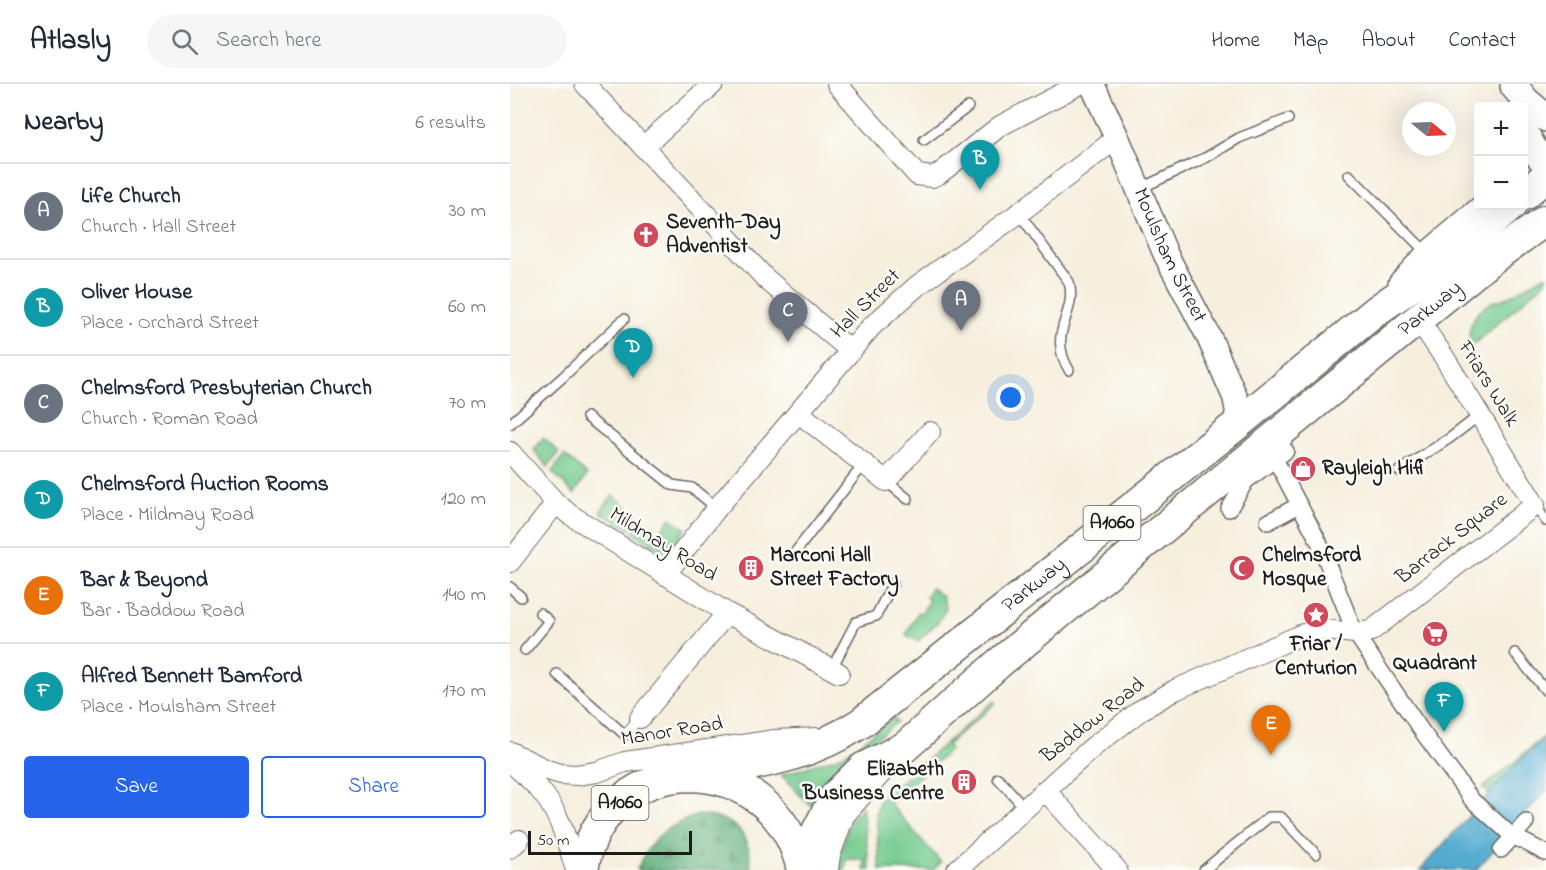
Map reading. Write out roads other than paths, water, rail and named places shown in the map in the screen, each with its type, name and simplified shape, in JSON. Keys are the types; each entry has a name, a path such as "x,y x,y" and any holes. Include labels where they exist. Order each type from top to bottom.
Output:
{"main road":[{"path":"1515,92 1546,118"},
{"path":"1528,140 1546,162"},
{"path":"1528,192 1546,176"},
{"name":"Parkway","path":"1376,311 1429,255 1481,210"},
{"name":"Parkway","path":"692,776 787,758 815,748 861,723 1234,427 1376,311 1440,266 1506,210"},
{"name":"Parkway","path":"802,870 816,833 835,796 864,768 904,747 999,663 1418,319 1489,261 1546,220"},
{"name":"A1060","path":"582,870 589,846 603,821 615,806 634,792 655,782 692,776 718,779 735,784 769,806 789,832 802,870"}],"street":[{"path":"585,84 766,279 851,351"},
{"path":"643,147 713,84"},
{"path":"837,84 917,175 924,177 939,174 997,120 1080,84"},
{"name":"Moulsham Street","path":"1092,84 1118,138 1166,255 1208,335 1235,397 1238,412 1234,427"},
{"name":"Hall Street","path":"665,574 717,508 871,327 917,286 1118,138"},
{"name":"Friars Walk","path":"1418,319 1541,513"},
{"path":"799,413 886,481 930,432"},
{"name":"Mildmay Road","path":"510,452 556,503 569,514 727,613 836,670"},
{"path":"1229,509 1246,481 1280,455 1299,505 1319,542 1355,633 1472,801 1512,836 1546,853"},
{"path":"510,562 556,503"},
{"path":"1268,522 1299,505"},
{"name":"Barrack Square","path":"1384,622 1541,513"},
{"path":"640,718 727,613"},
{"name":"Baddow Road","path":"957,870 1093,747 1141,710 1175,690 1303,634 1324,630 1355,633 1371,631 1384,622"},
{"name":"Manor Road","path":"510,752 547,770 576,775 597,772 625,762 775,740 812,739 846,733"},
{"name":"Parkway","path":"828,870 830,855 844,816 904,747"},
{"path":"510,761 539,789 553,810 564,833 576,870"},
{"path":"1045,790 1117,870"},
{"path":"1501,850 1527,822"}],"lane":[{"path":"924,140 968,107"},
{"path":"1139,189 1239,138 1288,119"},
{"path":"1349,175 1429,255"},
{"path":"1019,213 1069,282 1070,300 1059,343 1060,352 1069,370"},
{"path":"510,424 624,319"},
{"path":"1399,471 1450,438 1480,415"},
{"path":"587,417 672,485 692,488 717,508"},
{"path":"793,555 864,464"},
{"path":"886,481 908,499"},
{"path":"836,670 855,622 876,616 893,583"},
{"path":"510,587 521,597"},
{"path":"525,650 549,621 540,613"},
{"path":"1515,653 1546,691"},
{"path":"557,674 625,735 640,718"},
{"path":"998,778 1025,808"},
{"path":"1204,870 1269,817 1281,817 1316,855"}],"water":[{"path":"1546,737 1546,791 1476,870 1420,870 1516,764"}],"place":[{"name":"Oliver House","path":"980,190"},
{"name":"Seventh-Day Adventist","path":"646,235"},
{"name":"Life Church","path":"961,331"},
{"name":"Chelmsford Presbyterian Church","path":"788,342"},
{"name":"Chelmsford Auction Rooms","path":"633,378"},
{"name":"Rayleigh Hifi","path":"1303,469"},
{"name":"Marconi Hall Street Factory","path":"751,568"},
{"name":"Chelmsford Mosque","path":"1242,568"},
{"name":"Friar / Centurion","path":"1316,615"},
{"name":"Quadrant","path":"1435,634"},
{"name":"Alfred Bennett Bamford","path":"1444,732"},
{"name":"Bar & Beyond","path":"1271,755"},
{"name":"Elizabeth Business Centre","path":"964,782"}]}
